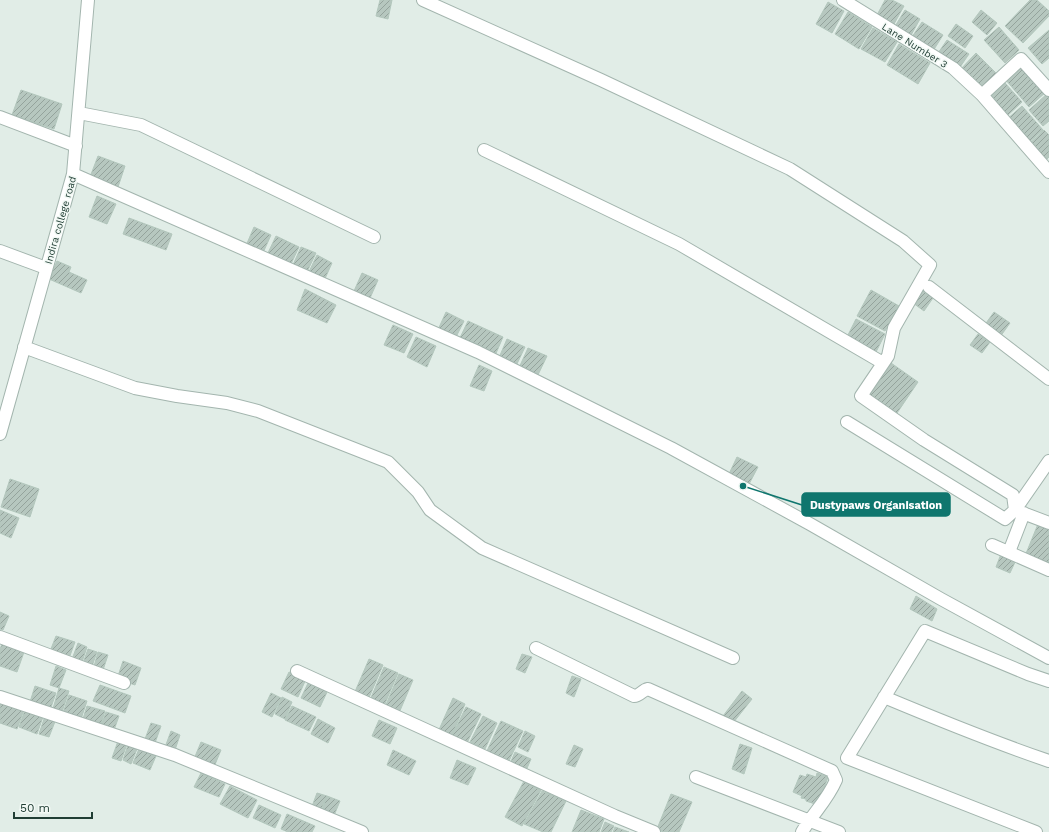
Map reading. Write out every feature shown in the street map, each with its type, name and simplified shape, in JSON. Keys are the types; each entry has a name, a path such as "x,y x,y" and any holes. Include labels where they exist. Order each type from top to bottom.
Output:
{"street":[{"name":"Indira college road","path":"0,434 73,174 88,0"},
{"path":"423,0 608,83 790,169 903,241 930,265 894,328 888,356 861,396 924,440 1013,495 1019,512"},
{"name":"Lane Number 3","path":"843,0 953,68 982,96 1049,172"},
{"path":"982,96 1021,59 1049,90"},
{"path":"79,113 141,125 374,237"},
{"path":"0,117 76,146"},
{"path":"484,150 679,244 883,363"},
{"path":"73,174 478,352 672,448 1049,658"},
{"path":"0,251 46,268"},
{"path":"929,287 1049,379"},
{"path":"24,347 135,388 227,403 258,411 388,462 418,492 430,510 482,548 733,658"},
{"path":"847,422 1005,519 1019,512 1049,523"},
{"path":"1009,552 1019,512 1049,461"},
{"path":"992,545 1049,570"},
{"path":"1036,832 847,758 925,631 1028,674 1049,681"},
{"path":"0,638 124,684"},
{"path":"536,648 634,696 639,695 644,690 648,689 832,771 836,780 833,787 825,801 809,820 802,832"},
{"path":"297,670 615,816 654,832"},
{"path":"0,697 175,756 362,832"},
{"path":"884,697 957,728 1049,761"},
{"path":"696,777 839,832"}],"building":[{"path":"380,0 392,0 388,19 376,16"},
{"path":"885,0 892,0 904,6 894,24 877,15"},
{"path":"1030,0 1037,0 1049,11 1049,16 1023,43 1005,26"},
{"path":"828,2 844,11 832,33 816,24"},
{"path":"905,10 920,19 910,37 894,28"},
{"path":"981,10 997,23 987,35 972,22"},
{"path":"848,12 872,27 859,49 835,34"},
{"path":"922,22 943,35 933,51 912,37"},
{"path":"956,24 973,36 965,48 948,36"},
{"path":"999,27 1019,50 1005,63 984,40"},
{"path":"873,28 897,42 885,62 861,49"},
{"path":"1049,30 1049,58 1042,64 1028,48"},
{"path":"947,40 969,54 958,70 936,56"},
{"path":"899,44 930,63 918,84 887,65"},
{"path":"976,53 998,75 982,91 960,70"},
{"path":"1023,64 1046,92 1029,107 1005,79"},
{"path":"1005,83 1022,102 1006,117 989,98"},
{"path":"21,90 62,104 54,129 12,115"},
{"path":"1047,94 1049,96 1049,121 1043,126 1029,110"},
{"path":"1022,106 1043,130 1027,144 1006,120"},
{"path":"1044,130 1049,135 1049,157 1044,162 1028,145"},
{"path":"98,156 125,166 118,187 90,177"},
{"path":"97,196 116,204 107,224 89,217"},
{"path":"129,218 172,234 166,250 123,234"},
{"path":"254,227 271,235 262,255 245,248"},
{"path":"276,236 299,247 290,266 267,255"},
{"path":"301,247 316,253 306,274 292,267"},
{"path":"317,255 332,263 323,283 307,276"},
{"path":"57,261 71,267 69,272 87,280 81,293 49,279"},
{"path":"362,273 378,280 370,298 354,291"},
{"path":"305,289 336,305 327,323 297,310"},
{"path":"871,290 899,306 885,331 857,316"},
{"path":"922,290 933,298 924,311 913,303"},
{"path":"446,312 464,321 454,341 437,332"},
{"path":"994,312 1010,323 1000,337 984,326"},
{"path":"856,319 885,334 876,352 847,337"},
{"path":"468,321 503,337 494,358 458,342"},
{"path":"393,325 413,334 404,353 384,345"},
{"path":"978,334 990,342 982,353 970,345"},
{"path":"416,337 436,346 427,367 407,357"},
{"path":"507,339 525,347 515,368 498,360"},
{"path":"528,348 547,356 536,379 518,370"},
{"path":"891,363 918,382 895,416 868,397"},
{"path":"479,365 492,371 484,391 470,386"},
{"path":"737,457 758,467 748,486 728,476"},
{"path":"10,479 39,489 30,517 1,507"},
{"path":"0,510 19,518 11,538 0,533"},
{"path":"1038,524 1049,528 1049,560 1047,565 1025,556"},
{"path":"1001,554 1016,560 1010,573 996,567"},
{"path":"916,596 937,609 932,621 910,609"},
{"path":"0,612 9,616 3,630 0,629"},
{"path":"56,636 75,642 68,661 49,654"},
{"path":"78,643 87,647 81,665 71,662"},
{"path":"2,644 24,652 17,672 0,666 0,649"},
{"path":"88,649 97,652 91,669 82,666"},
{"path":"98,652 108,655 102,673 93,670"},
{"path":"522,654 532,657 525,673 516,669"},
{"path":"369,659 383,665 368,700 354,694"},
{"path":"123,661 141,668 135,685 117,679"},
{"path":"56,666 66,670 59,688 50,685"},
{"path":"384,667 398,673 384,706 370,700"},
{"path":"289,672 306,679 298,697 281,689"},
{"path":"399,674 413,680 399,713 385,707"},
{"path":"572,676 581,679 574,697 566,693"},
{"path":"309,681 328,690 320,707 301,698"},
{"path":"100,685 131,696 125,713 93,701"},
{"path":"35,686 56,693 50,710 30,702"},
{"path":"59,688 69,691 61,715 52,712"},
{"path":"742,691 752,699 733,723 723,716"},
{"path":"271,693 281,698 272,717 262,712"},
{"path":"69,695 87,701 81,719 63,713"},
{"path":"282,697 292,702 285,719 275,714"},
{"path":"453,698 465,704 451,738 438,732"},
{"path":"0,699 25,707 17,729 0,723"},
{"path":"87,706 105,711 100,727 82,722"},
{"path":"292,706 316,717 309,731 285,720"},
{"path":"26,707 44,714 37,734 19,727"},
{"path":"466,707 481,714 466,745 451,738"},
{"path":"106,712 119,716 114,730 101,726"},
{"path":"45,716 56,719 49,737 39,734"},
{"path":"483,716 497,723 485,749 470,742"},
{"path":"318,719 335,728 328,743 311,734"},
{"path":"379,720 397,728 390,744 372,736"},
{"path":"501,721 523,731 508,763 486,753"},
{"path":"151,723 161,726 155,743 145,739"},
{"path":"171,731 180,735 174,753 164,750"},
{"path":"525,731 535,736 528,752 518,747"},
{"path":"118,741 127,744 121,761 112,758"},
{"path":"201,742 221,750 214,767 194,759"},
{"path":"740,744 752,748 744,774 732,769"},
{"path":"128,745 137,749 131,764 123,760"},
{"path":"574,745 583,749 575,767 566,764"},
{"path":"139,749 156,756 150,770 133,763"},
{"path":"393,750 416,761 409,775 387,765"},
{"path":"515,752 531,759 525,773 509,766"},
{"path":"457,760 476,768 468,785 450,778"},
{"path":"201,773 225,784 219,797 194,787"},
{"path":"817,773 828,777 818,805 806,801 806,799 801,798 802,796 793,792 800,775 806,777 807,774 816,777"},
{"path":"524,781 541,790 522,826 505,817"},
{"path":"230,786 257,800 248,818 220,804"},
{"path":"542,791 566,801 551,832 543,832 524,824"},
{"path":"317,793 327,796 320,812 311,809"},
{"path":"671,794 692,802 679,832 663,832 657,829"},
{"path":"327,796 340,801 333,818 321,813"},
{"path":"259,805 281,815 275,828 253,818"},
{"path":"581,810 604,819 599,832 572,832"},
{"path":"287,814 315,826 312,832 288,832 281,829"},
{"path":"605,822 614,826 611,832 601,832"},
{"path":"615,827 629,832 613,832"}],"place":[{"name":"Dustypaws Organisation","path":"743,486"}]}
